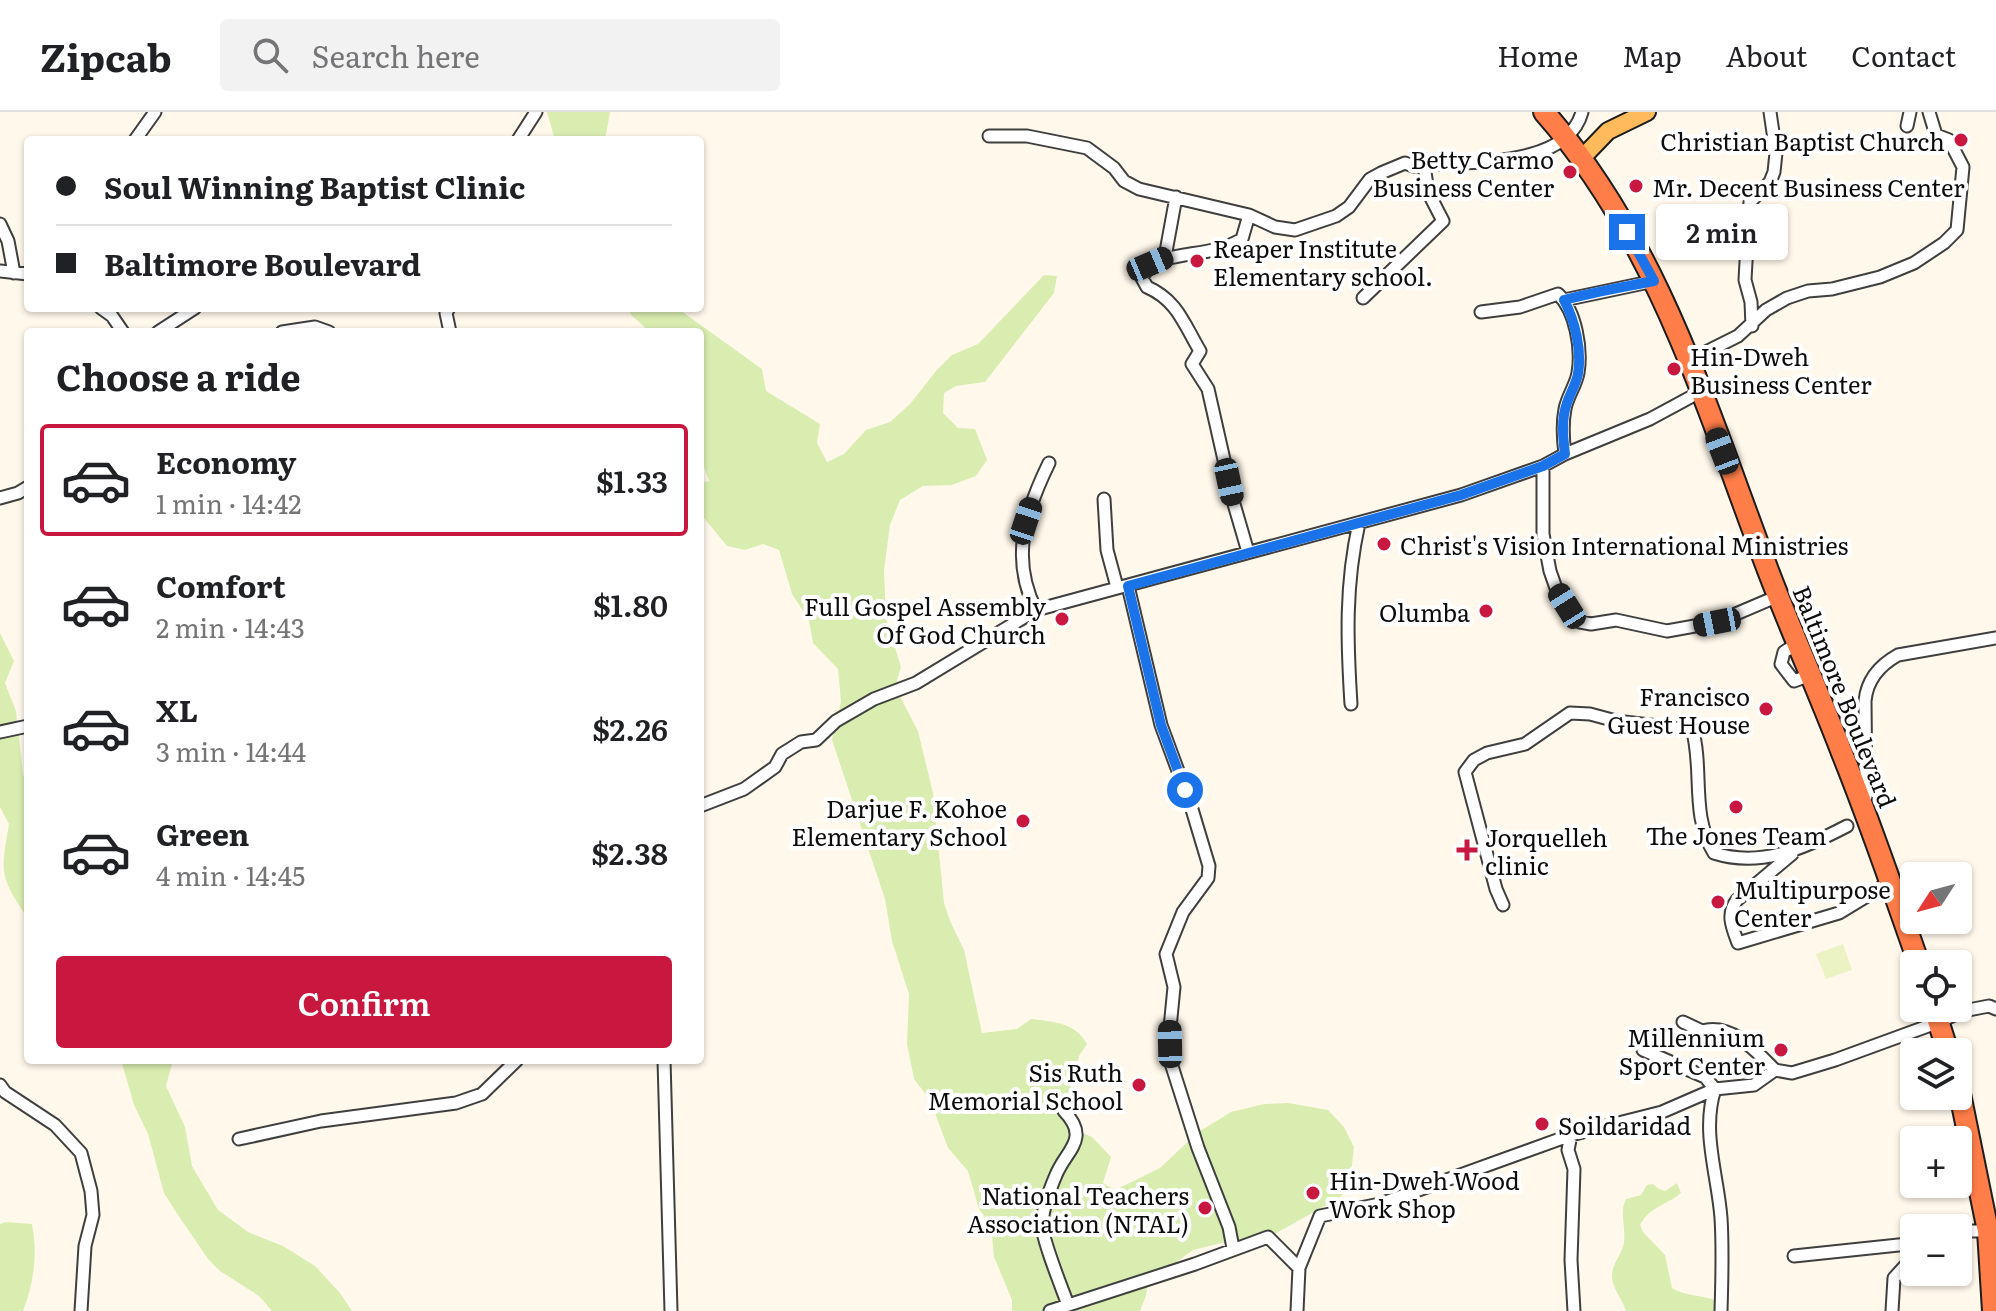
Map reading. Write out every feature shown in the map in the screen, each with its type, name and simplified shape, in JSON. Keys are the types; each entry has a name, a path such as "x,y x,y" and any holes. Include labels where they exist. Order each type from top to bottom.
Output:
{"highway":[{"name":"Baltimore Boulevard","path":"1544,112 1582,158 1614,207 1654,281 1690,360 1914,950"},
{"path":"1963,1110 1988,1231 1993,1311"}],"main road":[{"path":"1582,158 1608,131 1647,112"}],"street":[{"path":"138,136 155,112"},
{"path":"521,136 536,112"},
{"path":"989,136 1050,139 1087,148 1114,168 1124,181 1139,189 1249,215 1275,227 1295,230 1336,216 1349,207 1370,179 1405,163 1413,166 1528,156 1552,148 1566,137 1580,120 1582,112"},
{"path":"1752,326 1751,302 1745,280 1750,202 1770,182 1774,172 1776,153 1770,112"},
{"path":"1907,126 1910,112"},
{"path":"1690,360 1738,336 1766,310 1787,298 1880,277 1914,263 1957,230 1963,167 1949,140 1936,135 1929,112"},
{"path":"1363,298 1443,221 1428,192 1424,165"},
{"path":"1165,257 1176,197"},
{"path":"1248,552 1208,389 1192,364 1200,351 1183,319 1163,294 1147,287 1142,278 1150,264 1165,257 1231,246 1242,239 1249,215"},
{"path":"0,224 8,241 14,273"},
{"path":"0,271 24,274"},
{"path":"1564,300 1595,291 1654,281"},
{"path":"1481,312 1520,307 1558,294 1564,300 1570,312 1578,349 1578,373 1565,407 1565,454"},
{"path":"106,312 120,328"},
{"path":"164,328 189,312"},
{"path":"296,328 318,328"},
{"path":"704,804 744,789 775,767 782,754 801,742 816,740 836,721 874,699 937,672 983,640 1036,610 1461,495 1543,466 1650,419 1700,392"},
{"path":"1036,610 1027,592 1020,563 1026,521 1049,463"},
{"path":"1543,466 1543,534 1550,571 1557,591 1580,622 1591,624 1616,620 1667,631 1717,622 1778,596"},
{"path":"0,498 24,489"},
{"path":"1104,499 1107,550 1122,586 1161,725 1209,866 1208,878 1183,912 1166,954 1174,987 1170,1060 1198,1148 1229,1227 1233,1248"},
{"path":"1351,704 1346,639 1351,558 1359,523"},
{"path":"1868,822 1864,771 1865,701 1866,687 1875,674 1898,655 1996,638"},
{"path":"1503,905 1465,772 1474,760 1487,753 1525,744 1570,713 1692,728 1699,765 1701,827 1714,853 1733,859 1751,859 1796,851"},
{"path":"0,732 24,727"},
{"path":"1847,826 1796,851 1737,900 1731,908 1730,921 1738,943 1839,913 1890,882"},
{"path":"1972,1009 1989,1006 1996,1009"},
{"path":"1683,1022 1702,1031 1713,1028 1747,1041 1775,1070 1792,1073 1835,1060 1921,1022"},
{"path":"1643,1050 1705,1077 1715,1089"},
{"path":"239,1139 321,1121 456,1103 482,1094 513,1064"},
{"path":"664,1064 671,1311"},
{"path":"1297,1311 1299,1268 1320,1216 1380,1204 1571,1135 1662,1112 1715,1089 1754,1085 1775,1070"},
{"path":"1715,1089 1709,1106 1721,1218 1721,1311"},
{"path":"2,1090 55,1125 81,1153 91,1191 93,1215 85,1246 81,1311"},
{"path":"1064,1111 1074,1121 1075,1141 1056,1175 1042,1225 1068,1305"},
{"path":"1571,1135 1568,1150 1574,1169 1571,1260 1574,1311"},
{"path":"1972,1231 1988,1231"},
{"path":"1050,1311 1268,1237 1299,1268"},
{"path":"1794,1256 1900,1245"},
{"path":"1892,1311 1894,1278 1900,1271"}],"green space":[{"path":"547,112 610,112 606,136 554,136"},
{"path":"1044,275 1057,276 1054,293 985,382 956,386 944,393 943,413 958,428 975,429 987,460 976,476 952,485 923,486 900,500 890,525 884,570 886,618 901,667 895,687 918,731 933,793 944,903 964,950 982,1033 1017,1029 1031,1019 1063,1024 1082,1037 1087,1044 1079,1056 1068,1099 1080,1132 1092,1137 1111,1157 1103,1183 1115,1190 1160,1168 1197,1133 1231,1112 1264,1104 1288,1103 1328,1110 1344,1127 1354,1147 1351,1173 1341,1197 1271,1236 1251,1241 1233,1240 1193,1250 1148,1283 1140,1311 1012,1311 1012,1300 994,1257 991,1225 979,1209 968,1171 948,1148 930,1100 914,1079 907,1044 909,994 892,941 885,899 832,740 841,702 838,669 813,643 809,620 792,594 779,550 763,544 745,550 727,546 704,518 704,482 709,481 704,467 704,328 646,328 630,312 683,312 762,369 766,391 820,424 817,443 827,462 844,454 866,430 890,422 910,404 952,355 978,344"},
{"path":"0,633 14,661 5,683 16,711 24,777 24,912 7,884 4,855 9,824 0,807"},
{"path":"1843,944 1852,970 1826,979 1816,954"},
{"path":"122,1064 172,1064 166,1086 185,1127 192,1166 218,1210 248,1232 283,1246 315,1266 352,1311 272,1311 259,1296 220,1271 208,1259 164,1193 148,1134 134,1105"},
{"path":"1677,1183 1681,1193 1654,1210 1640,1225 1665,1255 1672,1288 1717,1301 1720,1311 1626,1311 1612,1277 1624,1242 1623,1210 1626,1199 1641,1195 1647,1185 1653,1184 1665,1191"},
{"path":"0,1224 32,1224 34,1268 23,1311 0,1311"}],"place":[{"name":"Christian Baptist Church","path":"1961,140"},
{"name":"Betty Carmo Business Center","path":"1570,172"},
{"name":"Mr. Decent Business Center","path":"1636,186"},
{"name":"Reaper Institute Elementary school.","path":"1197,261"},
{"name":"Hin-Dweh Business Center","path":"1674,369"},
{"name":"Christ's Vision International Ministries","path":"1384,544"},
{"name":"Olumba","path":"1486,611"},
{"name":"Full Gospel Assembly Of God Church","path":"1062,619"},
{"name":"Francisco Guest House","path":"1766,709"},
{"name":"The Jones Team","path":"1736,807"},
{"name":"Darjue F. Kohoe Elementary School","path":"1023,821"},
{"name":"Jorquelleh clinic","path":"1467,850"},
{"name":"Multipurpose Center","path":"1718,902"},
{"name":"Millennium Sport Center","path":"1781,1050"},
{"name":"Sis Ruth Memorial School","path":"1139,1085"},
{"name":"Soildaridad","path":"1542,1124"},
{"name":"Hin-Dweh Wood Work Shop","path":"1313,1193"},
{"name":"National Teachers Association (NTAL)","path":"1205,1208"}],"route":[{"path":"1185,790 1161,725 1128,586 1461,495 1543,466 1565,454 1565,407 1578,373 1578,349 1570,312 1564,300 1595,291 1654,281 1627,232"}]}
